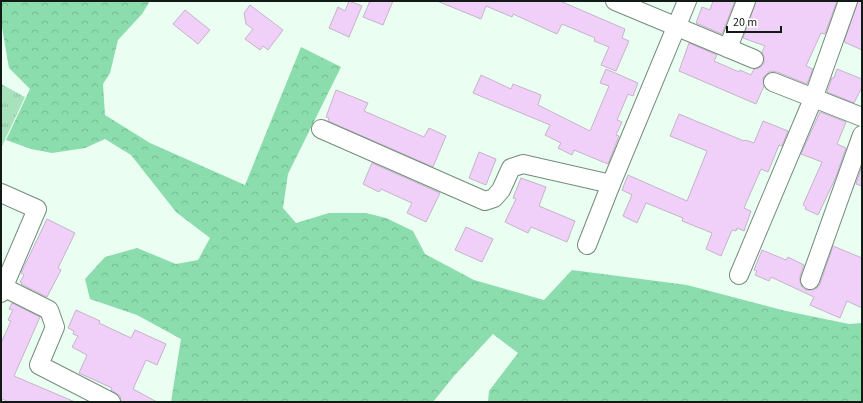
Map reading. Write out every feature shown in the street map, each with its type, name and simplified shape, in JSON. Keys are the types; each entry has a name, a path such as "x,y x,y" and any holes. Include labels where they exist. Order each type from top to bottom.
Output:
{"street":[{"path":"615,1 754,59"},
{"path":"587,245 687,1"},
{"path":"728,48 746,1"},
{"path":"739,275 813,99 848,1"},
{"path":"773,82 862,118"},
{"path":"321,129 485,201 494,198 498,194 512,168 523,164 611,184"},
{"path":"810,280 862,134"},
{"path":"1,193 37,209 2,290 49,310 55,327 39,365 111,402"}],"green space":[{"path":"1,1 150,1 142,14 118,40 110,73 103,84 105,115 150,143 245,185 301,47 341,67 288,174 283,208 296,223 329,213 366,213 386,218 413,231 425,254 474,280 544,300 572,270 687,285 786,311 849,324 862,323 862,402 488,402 489,391 518,353 493,334 454,376 433,402 171,402 181,339 137,315 90,299 85,279 105,257 137,248 176,264 198,260 210,238 176,212 131,155 105,139 85,148 52,153 31,149 6,140 30,89 9,68 1,22"},
{"path":"1,84 25,97 1,148"}],"building":[{"path":"349,1 362,6 349,37 329,28 338,7 345,11"},
{"path":"370,1 393,1 383,25 363,17"},
{"path":"437,1 560,1 625,29 622,38 629,41 616,71 601,65 609,47 594,41 595,38 562,24 557,34 513,14 512,17 486,6 481,19"},
{"path":"713,1 735,1 722,34 696,23 702,7 710,10"},
{"path":"756,1 837,1 825,34 821,33 806,66 813,69 807,84 777,72 770,71 763,78 764,86 756,104 679,71 689,43 717,55 714,61 739,72 740,70 751,75 754,69 761,67 764,63 762,52 765,46 743,38"},
{"path":"858,1 862,1 862,50 844,42"},
{"path":"250,5 283,30 268,50 263,46 260,50 245,39 253,29 246,24 244,13"},
{"path":"185,10 210,30 198,44 173,24"},
{"path":"606,69 638,83 633,96 628,94 617,120 622,122 616,135 619,136 608,164 574,150 572,155 558,148 561,143 545,135 550,125 473,93 481,75 511,89 513,84 541,95 538,105 590,131 609,86 600,83"},
{"path":"837,69 862,79 862,87 854,103 827,92"},
{"path":"336,90 368,103 364,111 424,137 429,128 446,136 433,167 328,121 329,118 326,117"},
{"path":"820,112 846,122 837,144 846,148 836,177 818,215 805,209 806,207 803,205 822,162 801,154"},
{"path":"679,114 744,141 754,143 763,121 788,131 782,146 779,145 768,172 761,169 744,208 751,211 744,231 737,228 736,231 732,230 721,256 706,249 712,233 682,221 683,218 646,203 637,223 623,216 632,195 622,190 628,175 687,201 707,151 670,136"},
{"path":"479,152 496,159 486,185 469,178"},
{"path":"372,163 440,193 426,222 407,213 412,203 381,189 379,192 363,184"},
{"path":"862,166 862,186 856,184"},
{"path":"521,178 546,187 539,206 575,221 567,242 531,227 528,233 505,222 516,199 513,198"},
{"path":"47,219 75,233 58,268 61,270 47,297 21,284 22,283 20,282 24,275 21,273"},
{"path":"466,227 493,239 482,262 455,250"},
{"path":"833,246 862,258 862,308 847,301 840,318 810,305 814,297 771,277 769,281 755,275 757,271 754,270 762,250 786,260 788,257 804,265 800,276 800,282 802,287 806,290 812,290 817,288 820,284"},
{"path":"12,303 40,317 14,376 75,402 8,402 3,399 1,402 1,343 11,321 8,320 13,310 9,309"},
{"path":"76,310 131,338 135,330 166,344 157,365 146,360 133,389 157,402 121,402 120,396 111,390 112,388 79,373 87,355 72,347 78,336 73,334 74,331 68,328"}]}
